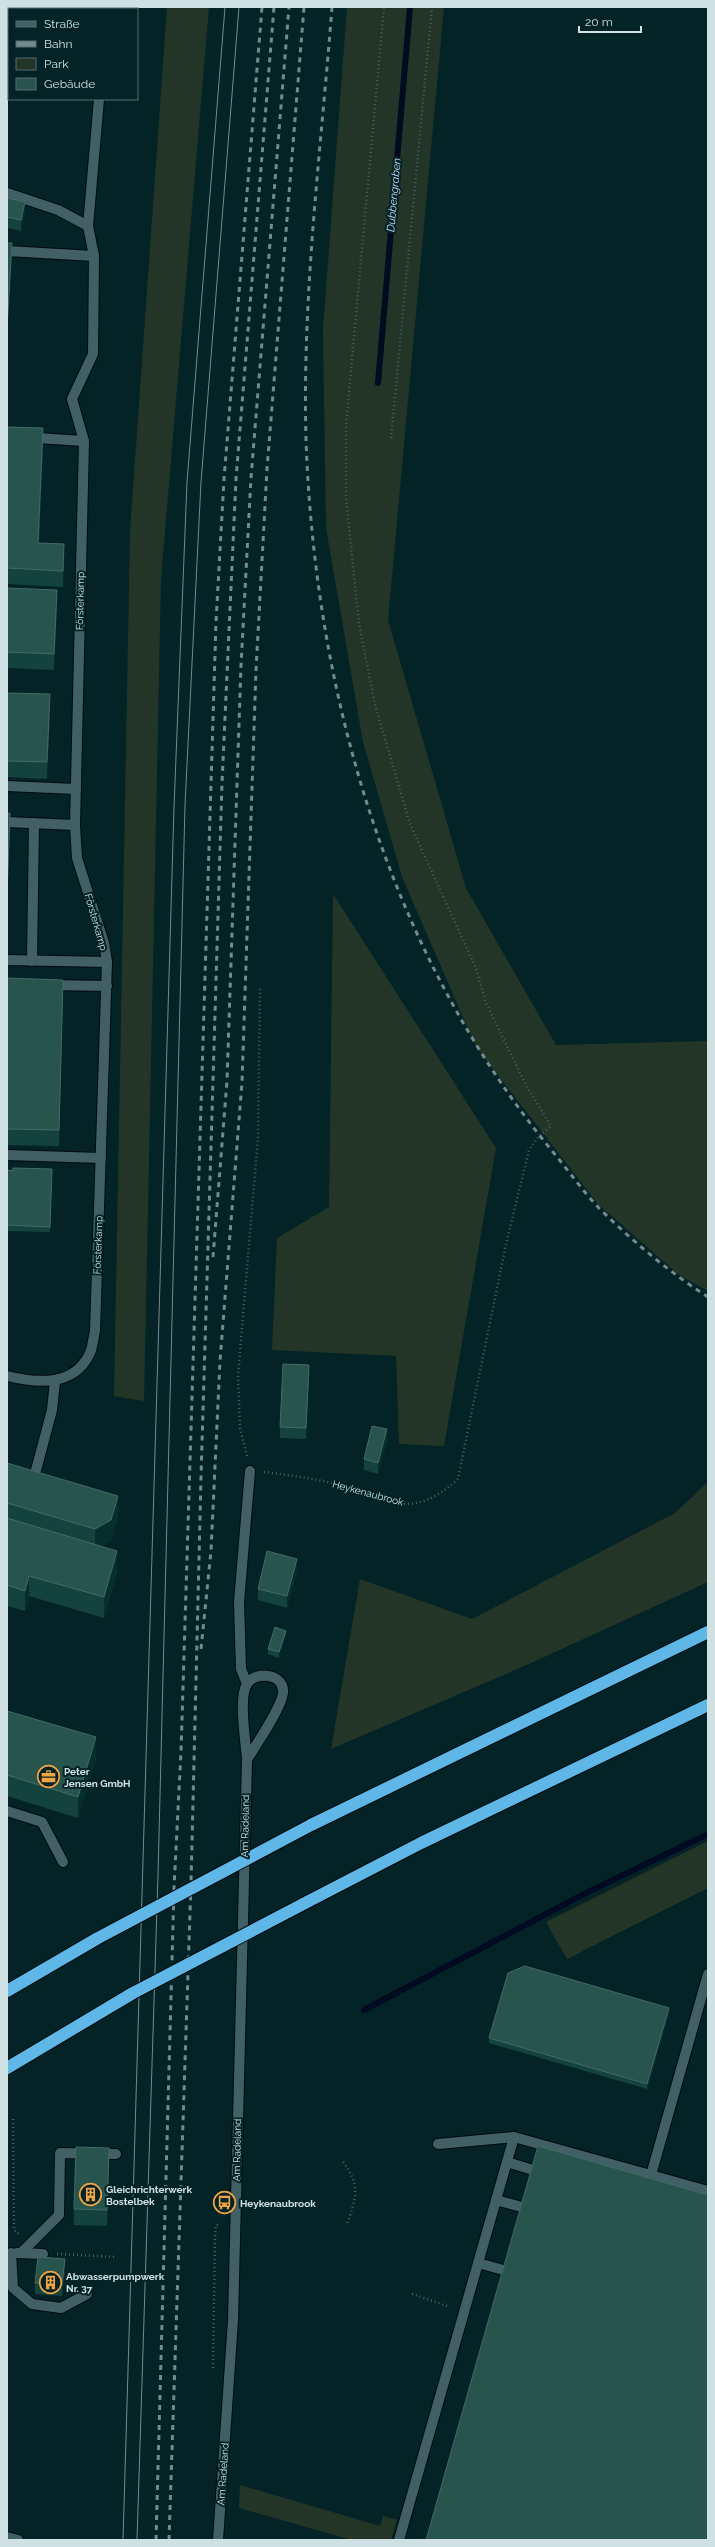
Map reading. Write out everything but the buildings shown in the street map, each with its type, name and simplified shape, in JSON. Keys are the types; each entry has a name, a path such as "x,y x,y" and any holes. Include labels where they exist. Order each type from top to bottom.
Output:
{"highway":[{"path":"7,1991 98,1938 311,1825 708,1632"},
{"path":"7,2068 133,1993 421,1843 708,1705"}],"street":[{"path":"7,251 94,256 88,226 99,100"},
{"path":"7,193 58,210 88,226"},
{"name":"Försterkamp","path":"7,1376 29,1382 55,1381 79,1369 89,1354 95,1331 107,962 104,943 77,858 75,825 84,442 72,399 93,354 92,294 94,256"},
{"path":"7,436 84,442"},
{"path":"7,786 76,789"},
{"path":"7,822 75,825"},
{"path":"32,961 34,823"},
{"path":"7,960 107,962"},
{"path":"38,985 107,986"},
{"path":"7,1155 101,1158"},
{"path":"35,1474 52,1410 55,1381"},
{"path":"247,1684 241,1669 239,1602 250,1471"},
{"name":"Am Radeland","path":"218,2540 233,2320 247,1760 244,1711 247,1684 252,1679 268,1675 276,1678 281,1684 283,1692 280,1704 247,1760"},
{"path":"7,1811 42,1822 63,1862"},
{"path":"651,2175 708,1974"},
{"path":"399,2540 514,2137"},
{"path":"438,2144 514,2137 708,2191"},
{"path":"13,2253 31,2243 59,2215 60,2153 116,2154"},
{"path":"507,2162 536,2171"},
{"path":"496,2200 525,2208"},
{"path":"13,2253 43,2254"},
{"path":"13,2253 13,2288 32,2304 61,2308 87,2294"},
{"path":"478,2263 507,2271"},
{"path":"7,2537 18,2540"}],"path":[{"name":"Heykenaubrook","path":"250,1471 329,1483 374,1497 409,1504 434,1499 458,1479 506,1244 529,1150 539,1136 551,1126 526,1085 486,1003 476,966 410,824 375,705 366,665 353,579 346,498 347,394 384,7"},
{"path":"391,438 432,7"},
{"path":"250,1471 240,1428 238,1375 258,1138 260,986"},
{"path":"13,2119 14,2230 31,2243"},
{"path":"343,2162 351,2172 356,2197 347,2224"},
{"path":"212,2364 215,2234"},
{"path":"43,2254 117,2257"},
{"path":"412,2294 434,2301"}],"green space":[{"path":"167,7 209,7 161,579 144,1401 114,1396 130,531"},
{"path":"347,7 444,7 388,620 466,888 556,1045 708,1041 708,1291 679,1275 598,1204 476,1047 402,877 363,742 326,528 323,329"},
{"path":"333,894 496,1148 444,1446 399,1444 396,1356 272,1350 277,1238 329,1207"},
{"path":"708,1482 708,1582 529,1664 331,1749 360,1579 472,1619 675,1513"},
{"path":"708,1841 708,1888 567,1959 546,1922"},
{"path":"240,2485 380,2526 383,2516 397,2520 391,2540 352,2540 239,2508"}],"waterway":[{"name":"Dubbengraben","path":"378,383 410,7"},
{"path":"364,2010 584,1894 708,1834"}],"tram line":[{"path":"123,2540 174,807 187,482 225,7"},
{"path":"137,2540 158,1875 185,805 201,482 239,7"}],"railway":[{"path":"156,2540 174,1888 181,1752 216,622 224,479 262,7"},
{"path":"169,2540 191,1883 201,1477 222,783 236,479 274,7"},
{"path":"213,1257 227,1081 241,665 251,478 289,7"},
{"path":"201,1649 211,1551 220,1361 242,1082 256,670 267,469 304,7"},
{"path":"332,7 313,223 307,331 306,440 312,535 325,631 345,725 371,817 405,907 446,993 496,1075 553,1152 598,1207 651,1255 708,1297"}],"place":[{"name":"Peter Jensen GmbH","path":"49,1777"},
{"name":"Gleichrichterwerk Bostelbek","path":"91,2195"},
{"name":"Heykenaubrook","path":"225,2203"},
{"name":"Abwasserpumpwerk Nr. 37","path":"50,2282"}]}
